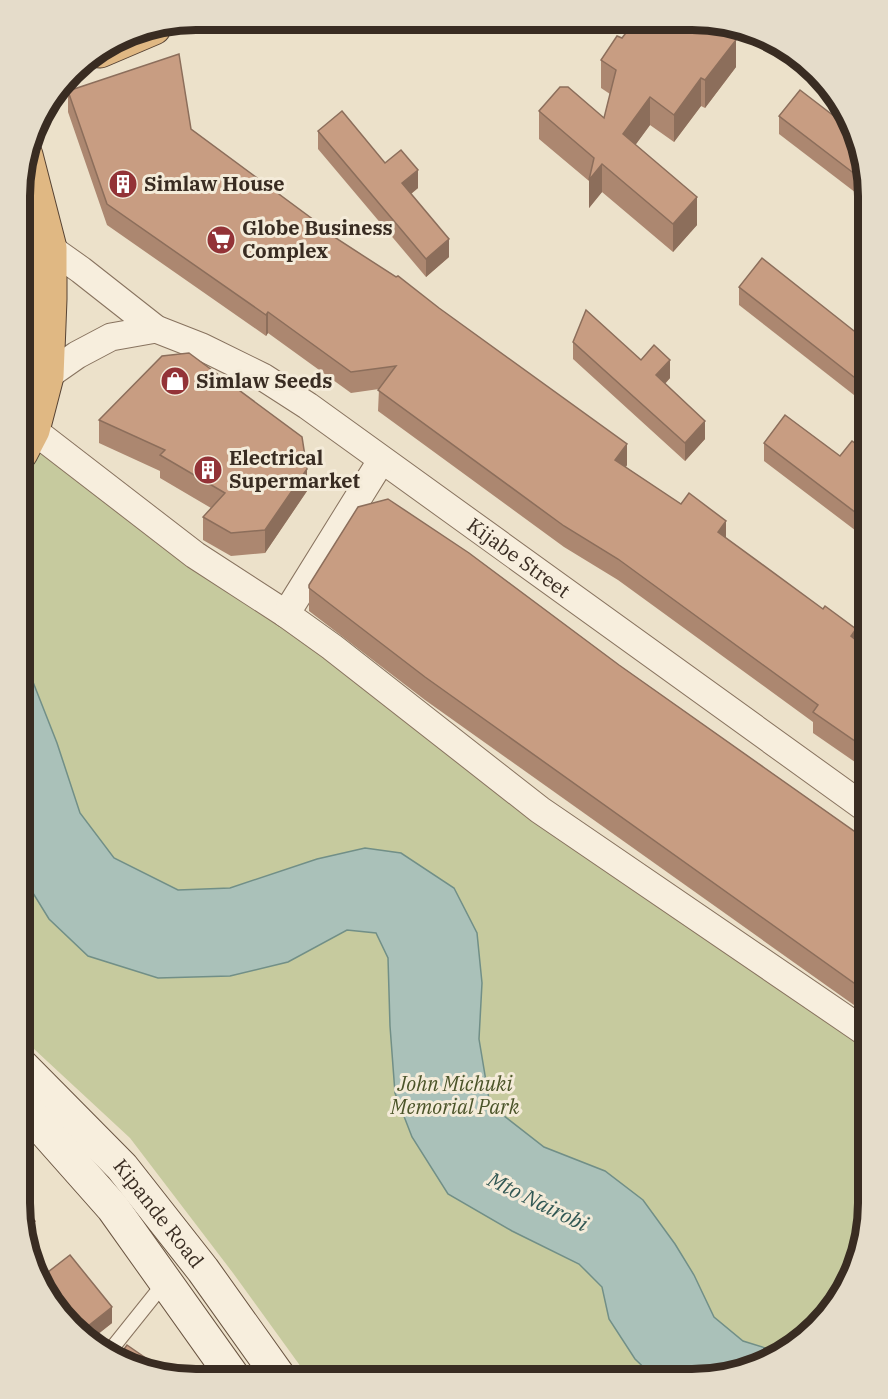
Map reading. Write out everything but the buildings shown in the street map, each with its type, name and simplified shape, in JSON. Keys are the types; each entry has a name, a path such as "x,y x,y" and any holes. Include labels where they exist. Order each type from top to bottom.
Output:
{"highway":[{"path":"30,422 47,376 50,248 31,174"}],"main road":[{"name":"Kipande Road","path":"30,1074 122,1167 203,1270 274,1369"},
{"name":"Kipande Road","path":"30,1113 113,1208 228,1369"}],"street":[{"name":"Kijabe Street","path":"50,248 156,329 202,347 263,377 308,406 381,461 858,803"},
{"path":"47,376 77,355 111,337 156,329"},
{"path":"30,439 169,537 332,647 540,810 858,1027"},
{"path":"286,614 381,461"}],"lane":[{"path":"113,1347 165,1282"}],"green space":[{"name":"John Michuki Memorial Park","path":"39,435 858,1029 858,1214 855,1236 841,1277 830,1295 793,1335 756,1356 725,1366 703,1369 302,1369 130,1138 30,1045 30,448"}],"water":[{"name":"Mto Nairobi","path":"30,674 57,743 80,813 114,858 178,890 230,888 317,859 365,848 401,853 454,888 477,933 482,983 479,1039 490,1105 544,1147 605,1171 643,1200 694,1275 714,1317 743,1341 770,1349 725,1366 703,1369 646,1369 635,1359 609,1319 602,1287 579,1264 512,1231 448,1194 412,1137 395,1093 388,958 376,933 347,930 288,962 230,976 158,978 88,956 49,919 30,888"}],"place":[{"name":"Simlaw House","path":"123,184"},
{"name":"Globe Business Complex","path":"221,240"},
{"name":"Simlaw Seeds","path":"175,381"},
{"name":"Electrical Supermarket","path":"208,470"}]}
